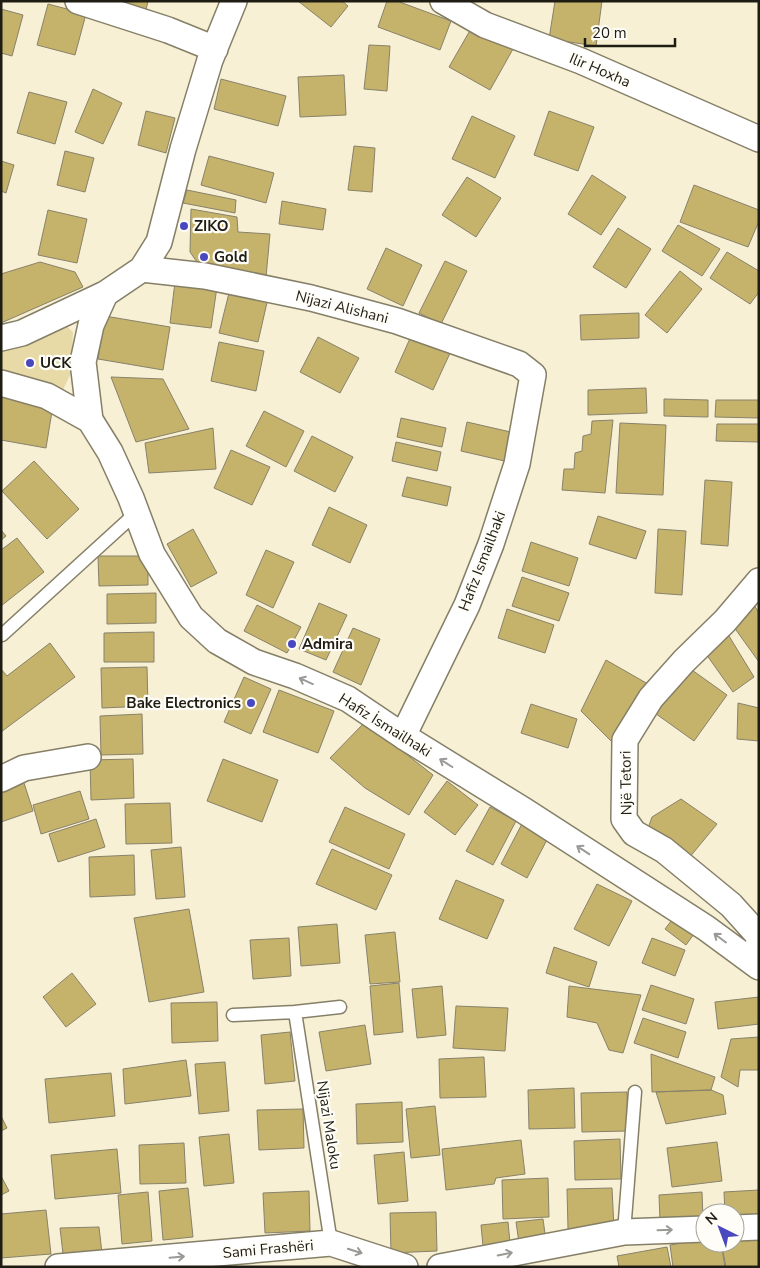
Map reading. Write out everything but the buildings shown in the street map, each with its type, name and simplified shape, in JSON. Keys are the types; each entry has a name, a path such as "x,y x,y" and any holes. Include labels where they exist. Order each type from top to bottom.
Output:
{"street":[{"path":"78,1 168,30 214,49"},
{"path":"1,338 22,332 105,294 142,269 159,242 183,150 210,60 234,1"},
{"name":"Ilir Hoxha","path":"443,1 485,25 581,61 759,139"},
{"name":"Nijazi Alishani","path":"142,269 205,276 311,298 398,321 519,364 533,375"},
{"name":"Hafiz İsmai̇lhaki","path":"105,294 91,325 83,362 90,420 110,452 152,554 191,617 217,641 254,662 295,676 348,699 403,736 523,810 698,923 759,967"},
{"name":"Hafiz Ismailhaki","path":"403,736 467,605 491,544 517,464 533,375"},
{"name":"Hafiz İsmai̇lhaki","path":"1,383 47,396 90,420"},
{"name":"Një Tetori","path":"759,581 725,621 684,661 651,698 625,740 624,819 634,833 664,850 731,905 758,935 759,943"},
{"path":"1,779 24,768 88,757"},
{"path":"745,1228 759,1227"},
{"path":"440,1267 624,1232 695,1229"},
{"name":"Sami Frashëri","path":"64,1266 331,1243 405,1267"}],"lane":[{"path":"2,635 136,512"},
{"path":"233,1015 295,1012 340,1007"},
{"name":"Nijazi Maloku","path":"295,1012 331,1243"},
{"path":"624,1232 635,1092"}],"shaded area":[{"path":"63,323 73,332 71,373 59,398 1,378 1,351"}],"place":[{"name":"ZIKO","path":"184,226"},
{"name":"Gold","path":"204,257"},
{"name":"UCK","path":"30,363"},
{"name":"Admira","path":"292,644"},
{"name":"Bake Electronics","path":"251,703"}]}
